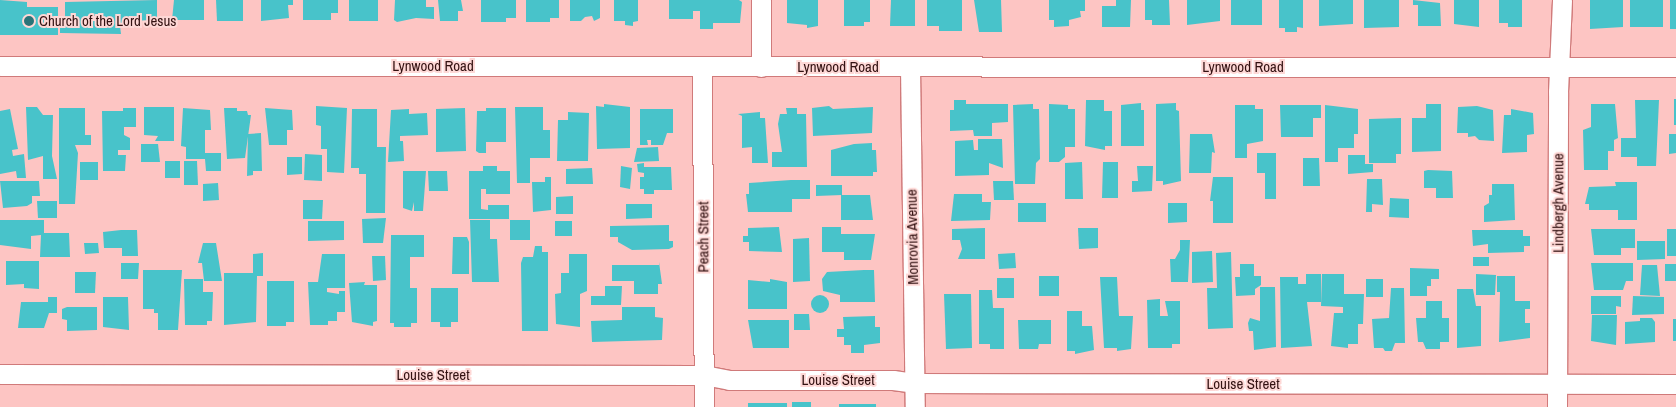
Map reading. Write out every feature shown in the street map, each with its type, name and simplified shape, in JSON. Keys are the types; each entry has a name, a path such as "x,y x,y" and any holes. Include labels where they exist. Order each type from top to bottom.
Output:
{"street":[{"path":"761,0 761,66"},
{"name":"Lindbergh Avenue","path":"1557,407 1562,0"},
{"name":"Lynwood Road","path":"0,66 1676,67"},
{"name":"Peach Street","path":"702,66 704,407"},
{"name":"Monrovia Avenue","path":"910,67 914,407"},
{"name":"Louise Street","path":"0,374 704,375 728,380 893,380 914,383 1676,384"}],"building":[{"name":"Church of the Lord Jesus","path":"0,0 27,2 27,7 58,7 58,35 0,35"},
{"path":"157,0 157,20 132,21 132,26 120,26 121,34 60,33 60,19 65,19 65,2"},
{"path":"174,0 204,0 204,20 172,20"},
{"path":"216,0 243,0 243,21 217,21"},
{"path":"261,0 293,0 293,5 288,5 289,18 261,21"},
{"path":"303,0 338,0 338,13 331,13 331,20 303,20"},
{"path":"349,0 378,0 378,21 349,21"},
{"path":"395,0 426,0 426,7 434,7 434,19 416,18 397,22 394,20"},
{"path":"438,0 461,0 463,11 458,11 458,21 440,21"},
{"path":"481,0 516,0 516,18 506,18 506,22 481,22"},
{"path":"526,0 559,0 559,18 550,18 550,22 526,22"},
{"path":"570,0 600,0 600,18 594,21 592,16 585,17 581,21 570,21"},
{"path":"614,0 638,0 638,21 633,22 633,26 625,25 625,21 614,21"},
{"path":"669,0 739,0 742,2 740,23 713,23 713,29 700,29 700,11 693,11 693,19 669,19"},
{"path":"787,0 818,0 818,26 807,28 807,25 787,23"},
{"path":"844,0 870,0 870,22 864,22 864,26 844,26"},
{"path":"891,0 915,0 915,26 890,26"},
{"path":"927,0 962,0 962,31 939,31 939,26 927,26"},
{"path":"974,0 1001,0 1002,32 979,32"},
{"path":"1049,0 1085,0 1085,11 1080,11 1081,17 1069,20 1069,26 1054,27 1054,20 1049,20"},
{"path":"1116,0 1131,0 1130,27 1102,27 1102,6 1116,6"},
{"path":"1145,0 1169,0 1170,25 1152,25 1152,20 1145,20"},
{"path":"1187,0 1220,0 1220,21 1187,25"},
{"path":"1231,0 1262,0 1262,25 1231,25"},
{"path":"1279,0 1303,0 1303,28 1297,27 1297,32 1285,32 1285,28 1279,28"},
{"path":"1319,0 1353,0 1353,24 1319,26"},
{"path":"1364,0 1399,0 1399,27 1364,28"},
{"path":"1413,0 1440,3 1441,26 1418,26 1418,5 1413,5"},
{"path":"1454,0 1479,0 1479,27 1454,24"},
{"path":"1499,0 1522,0 1522,27 1508,27 1508,23 1499,23"},
{"path":"1590,0 1623,0 1623,27 1590,29"},
{"path":"1630,0 1663,0 1663,27 1630,27"},
{"path":"1670,0 1676,0 1676,29 1670,29"},
{"path":"1674,99 1676,99 1676,125 1674,125"},
{"path":"954,100 966,100 966,104 1008,104 1008,122 992,123 992,136 974,136 973,130 950,131 950,110 954,110"},
{"path":"1086,100 1104,100 1104,111 1112,111 1112,146 1105,146 1105,150 1085,146"},
{"path":"1635,100 1659,100 1656,166 1637,166 1637,157 1621,157 1621,138 1636,138"},
{"path":"1141,103 1141,110 1144,110 1144,146 1121,146 1121,105"},
{"path":"1176,103 1176,110 1179,111 1181,181 1163,185 1163,181 1156,181 1156,104"},
{"path":"604,104 630,107 630,148 597,149 596,106 604,107"},
{"path":"1033,104 1033,109 1039,109 1040,159 1036,163 1035,184 1015,184 1013,105"},
{"path":"1049,104 1068,105 1068,109 1075,109 1075,147 1065,147 1065,157 1059,162 1049,162"},
{"path":"1426,104 1441,104 1441,151 1412,152 1412,118 1426,118"},
{"path":"1591,104 1615,104 1618,138 1614,140 1614,151 1608,151 1608,170 1584,170 1583,130 1591,127"},
{"path":"1235,105 1255,105 1255,109 1263,109 1263,141 1247,144 1247,158 1235,158"},
{"path":"1280,105 1321,105 1321,118 1313,118 1313,137 1281,137"},
{"path":"1325,105 1358,109 1358,134 1354,134 1354,148 1338,148 1338,162 1325,162"},
{"path":"316,106 347,108 344,173 327,172 327,149 321,149 321,126 316,125"},
{"path":"829,106 833,109 873,107 872,133 813,136 812,108"},
{"path":"1477,106 1493,110 1494,141 1479,140 1475,136 1468,137 1468,133 1457,133 1458,107"},
{"path":"26,107 37,107 43,115 53,115 52,156 57,179 43,179 43,156 28,160"},
{"path":"144,107 174,107 174,141 155,141 158,136 144,135"},
{"path":"515,107 543,107 543,130 550,130 550,158 530,158 530,183 517,183"},
{"path":"59,108 85,108 85,135 91,135 91,145 75,145 78,153 75,204 59,204"},
{"path":"123,108 136,108 136,127 124,127 124,135 130,138 130,150 118,150 118,155 126,155 125,171 103,171 102,111 123,111"},
{"path":"183,108 210,110 211,130 205,130 205,153 221,153 221,171 206,171 205,159 186,159 186,147 181,146"},
{"path":"224,108 237,108 237,111 247,111 248,115 251,115 245,158 227,159"},
{"path":"265,108 292,110 293,130 287,130 287,145 269,145"},
{"path":"465,108 466,151 436,152 436,109"},
{"path":"486,108 506,108 506,142 486,142 486,153 479,153 476,151 477,111 486,111"},
{"path":"786,108 797,108 797,114 806,114 807,167 772,167 772,152 782,152 778,124 780,114 787,114"},
{"path":"10,109 18,149 12,150 13,156 24,154 26,178 17,178 16,171 0,174 0,111"},
{"path":"352,109 377,109 377,147 386,147 385,213 366,213 366,174 359,174 359,168 351,168"},
{"path":"409,109 409,114 427,113 428,135 400,136 400,141 403,141 404,161 388,162 391,110"},
{"path":"640,109 673,109 673,133 667,133 663,145 651,145 651,140 647,140 648,145 640,145"},
{"path":"1511,109 1533,113 1534,134 1527,135 1527,152 1502,153 1504,115 1511,115"},
{"path":"568,112 589,113 588,161 557,161 558,120 568,120"},
{"path":"760,112 760,118 765,118 768,163 752,163 752,147 742,148 742,116 738,114"},
{"path":"1401,118 1401,154 1396,154 1396,163 1369,163 1369,119"},
{"path":"261,133 262,171 253,171 253,175 247,176 248,134"},
{"path":"1190,134 1212,134 1215,153 1212,152 1211,173 1189,173"},
{"path":"1669,134 1676,134 1676,153 1669,154"},
{"path":"978,139 1002,139 1003,168 989,163 989,175 955,176 955,141 973,140 974,150 978,150"},
{"path":"872,143 872,150 876,150 877,172 873,172 873,176 831,176 831,150 854,144"},
{"path":"141,144 158,144 160,162 141,162"},
{"path":"658,147 659,161 634,162 637,148"},
{"path":"1257,153 1276,153 1276,199 1265,199 1265,173 1257,173"},
{"path":"305,154 322,155 322,181 304,180"},
{"path":"1348,155 1365,155 1365,164 1373,164 1373,172 1348,174"},
{"path":"287,157 302,157 302,174 287,175"},
{"path":"1303,158 1319,158 1320,186 1303,186"},
{"path":"165,161 180,161 180,178 165,178"},
{"path":"184,161 197,161 198,185 184,185"},
{"path":"80,162 98,162 98,180 80,180"},
{"path":"1082,162 1083,199 1065,199 1065,163"},
{"path":"1103,162 1118,162 1118,198 1102,198"},
{"path":"644,163 644,167 671,167 672,190 654,190 654,194 644,194 644,189 640,189 640,177 644,177 644,173 638,172 637,164"},
{"path":"483,166 497,166 497,171 510,171 510,194 486,194 486,189 481,189 481,209 488,210 488,205 509,205 509,219 469,219 469,171 483,171"},
{"path":"621,166 632,168 630,189 620,187"},
{"path":"1137,166 1153,166 1152,191 1132,192 1132,181 1138,181"},
{"path":"592,168 593,184 566,184 566,169"},
{"path":"403,171 426,171 423,211 414,211 414,202 412,211 403,208"},
{"path":"428,171 447,171 448,191 429,191"},
{"path":"1424,171 1452,171 1453,198 1436,198 1436,188 1424,188"},
{"path":"545,177 551,177 551,210 533,212 532,182 545,182"},
{"path":"1213,177 1233,177 1233,223 1213,223 1213,201 1210,201"},
{"path":"1367,179 1382,179 1383,205 1372,204 1372,212 1366,212"},
{"path":"810,180 810,199 792,199 792,212 748,212 746,194 749,194 749,183"},
{"path":"0,181 39,181 40,196 32,196 32,203 27,206 3,208"},
{"path":"993,181 1013,181 1014,200 994,200"},
{"path":"1615,182 1637,182 1637,220 1618,220 1618,210 1589,210 1589,204 1585,204 1589,187 1616,186"},
{"path":"218,183 219,200 203,201 203,184"},
{"path":"1492,184 1514,184 1515,220 1484,222 1484,206 1489,203 1489,195 1492,195"},
{"path":"816,185 842,185 842,195 816,196"},
{"path":"954,194 982,194 982,202 991,202 990,220 951,221"},
{"path":"841,195 870,195 873,220 841,220"},
{"path":"573,196 573,214 556,214 556,197"},
{"path":"1390,198 1409,199 1409,218 1389,217"},
{"path":"303,200 323,200 322,219 303,219"},
{"path":"37,201 57,201 57,218 38,218"},
{"path":"1018,203 1046,203 1046,222 1018,222"},
{"path":"1168,203 1187,203 1187,222 1168,223"},
{"path":"626,204 652,204 652,218 626,219"},
{"path":"386,218 383,243 363,243 362,219"},
{"path":"0,220 44,220 44,233 69,233 70,257 40,257 41,235 31,236 31,249 0,245"},
{"path":"470,220 490,220 490,239 497,239 499,282 472,282"},
{"path":"510,220 530,220 530,240 510,240"},
{"path":"308,221 344,221 344,240 308,241"},
{"path":"555,221 572,221 572,236 555,236"},
{"path":"669,225 669,241 673,241 673,247 669,249 632,250 618,242 618,237 610,237 610,226"},
{"path":"779,227 782,252 749,251 749,242 743,242 743,236 748,236 748,228"},
{"path":"822,227 841,227 841,234 875,234 871,260 844,260 844,252 822,252"},
{"path":"985,228 985,259 958,259 962,249 960,240 952,240 952,229"},
{"path":"1078,228 1098,228 1098,248 1079,249"},
{"path":"1591,229 1635,229 1635,248 1621,248 1621,255 1594,255"},
{"path":"1667,229 1676,229 1676,256 1667,256"},
{"path":"137,230 138,256 122,256 122,248 104,248 103,232"},
{"path":"1472,230 1523,230 1523,236 1530,236 1530,246 1524,246 1524,252 1488,253 1488,244 1473,246"},
{"path":"391,235 424,235 424,257 410,257 410,288 417,288 417,323 411,323 411,327 394,327 394,323 390,323"},
{"path":"453,237 467,237 469,242 469,274 452,274"},
{"path":"809,238 810,281 793,282 793,239"},
{"path":"1180,240 1190,240 1188,282 1171,282 1170,259 1175,259 1180,250"},
{"path":"1637,241 1665,241 1665,259 1637,260"},
{"path":"84,243 98,243 99,253 85,254"},
{"path":"203,243 216,243 222,281 204,281 202,263 198,263"},
{"path":"535,246 542,246 542,252 548,252 548,331 522,331 521,263 523,257 533,257"},
{"path":"1212,251 1213,282 1192,283 1192,252"},
{"path":"1231,252 1233,328 1208,329 1207,288 1217,288 1216,253"},
{"path":"263,253 263,276 257,276 256,322 224,325 224,273 253,273 253,254"},
{"path":"1015,253 1016,268 999,269 998,254"},
{"path":"322,254 345,254 345,288 327,288 327,292 339,294 339,291 345,291 345,312 337,312 337,321 328,321 328,325 310,325 308,282 318,282"},
{"path":"569,254 587,254 587,291 580,294 580,327 556,324 555,294 561,293 561,273 569,273"},
{"path":"372,256 385,256 386,280 373,281"},
{"path":"1473,257 1489,257 1489,266 1473,266"},
{"path":"6,261 39,261 39,289 24,288 24,284 6,285"},
{"path":"659,262 662,284 658,284 658,294 634,294 634,281 612,281 612,265 659,265"},
{"path":"121,263 139,263 138,279 121,279"},
{"path":"1591,263 1633,263 1633,281 1626,281 1623,290 1594,290"},
{"path":"1240,264 1254,264 1254,276 1261,276 1261,285 1255,289 1255,295 1236,296 1235,277 1240,277"},
{"path":"1665,264 1676,264 1676,281 1665,281"},
{"path":"1642,265 1657,265 1660,296 1640,295"},
{"path":"1410,268 1439,269 1439,279 1431,279 1431,286 1427,286 1427,296 1410,296"},
{"path":"143,270 182,270 178,330 158,330 158,313 154,313 154,309 143,309"},
{"path":"874,270 875,302 840,302 840,295 823,291 822,279 827,272"},
{"path":"75,272 96,272 95,293 75,293"},
{"path":"1306,274 1321,274 1321,302 1307,302 1312,346 1281,348 1280,277 1298,277 1298,284 1306,284"},
{"path":"1322,274 1344,274 1344,294 1364,294 1363,324 1358,324 1358,344 1348,344 1348,348 1331,346 1334,313 1343,313 1343,307 1321,306"},
{"path":"1476,274 1496,275 1495,295 1476,295"},
{"path":"1039,276 1059,276 1059,296 1039,296"},
{"path":"1497,276 1515,276 1515,301 1530,301 1530,309 1525,309 1525,323 1530,323 1530,338 1499,342 1500,292 1497,292"},
{"path":"1100,277 1117,277 1119,316 1133,316 1131,349 1117,351 1117,348 1104,348"},
{"path":"997,278 1014,278 1014,298 997,298"},
{"path":"184,279 203,279 203,292 213,292 212,321 207,321 207,325 185,325"},
{"path":"770,279 787,282 787,309 748,309 748,280 770,282"},
{"path":"1366,279 1383,279 1383,297 1366,297"},
{"path":"267,281 294,281 294,322 286,322 286,326 267,326"},
{"path":"365,282 364,285 377,285 377,321 373,322 373,326 352,322 349,283"},
{"path":"605,286 622,286 621,305 591,305 591,296 605,296"},
{"path":"1260,287 1275,287 1276,347 1254,350 1253,331 1249,331 1248,323 1250,318 1260,321"},
{"path":"431,288 458,288 458,322 451,322 451,327 440,327 440,322 431,322"},
{"path":"1391,288 1404,288 1405,343 1395,343 1392,351 1385,351 1383,348 1374,348 1372,319 1389,318"},
{"path":"1457,289 1473,289 1476,306 1481,306 1481,346 1457,348"},
{"path":"979,290 992,290 993,308 1004,308 1004,349 990,349 990,344 979,344"},
{"path":"944,294 971,294 972,348 946,349"},
{"path":"816,295 824,295 829,300 827,311 816,313 811,308 811,300"},
{"path":"1591,296 1621,296 1621,307 1616,306 1616,314 1591,314"},
{"path":"1633,296 1664,297 1664,314 1632,315"},
{"path":"48,297 57,297 57,313 49,313 44,328 18,328 21,302 48,302"},
{"path":"103,297 128,297 129,330 103,327"},
{"path":"1160,299 1160,316 1168,316 1165,301 1180,301 1180,344 1172,344 1172,348 1148,348 1147,300"},
{"path":"1426,301 1442,301 1442,318 1449,318 1449,342 1440,342 1440,349 1426,349 1423,342 1418,342 1416,318 1426,318"},
{"path":"67,307 97,307 97,330 67,331 67,320 62,319 62,309"},
{"path":"622,307 655,307 655,317 663,318 662,340 592,342 591,321 622,320"},
{"path":"1067,311 1082,311 1082,326 1092,326 1094,350 1075,354 1075,351 1067,351"},
{"path":"794,314 809,314 810,330 794,330"},
{"path":"1592,315 1617,315 1616,345 1591,341"},
{"path":"875,316 875,327 880,327 880,343 864,345 864,353 851,353 851,345 844,345 844,337 837,337 837,329 844,329 843,317"},
{"path":"1640,318 1652,318 1655,322 1655,342 1625,344 1625,322 1640,321"},
{"path":"1673,319 1676,319 1676,341 1673,341"},
{"path":"748,320 789,320 789,348 753,348"},
{"path":"1018,320 1051,320 1051,344 1039,344 1038,349 1019,349"},
{"path":"792,402 811,402 811,407 792,407"},
{"path":"748,403 787,403 787,407 748,407"},
{"path":"839,404 876,404 876,407 839,407"}],"place":[{"name":"Church of the Lord Jesus","path":"29,21"}]}
